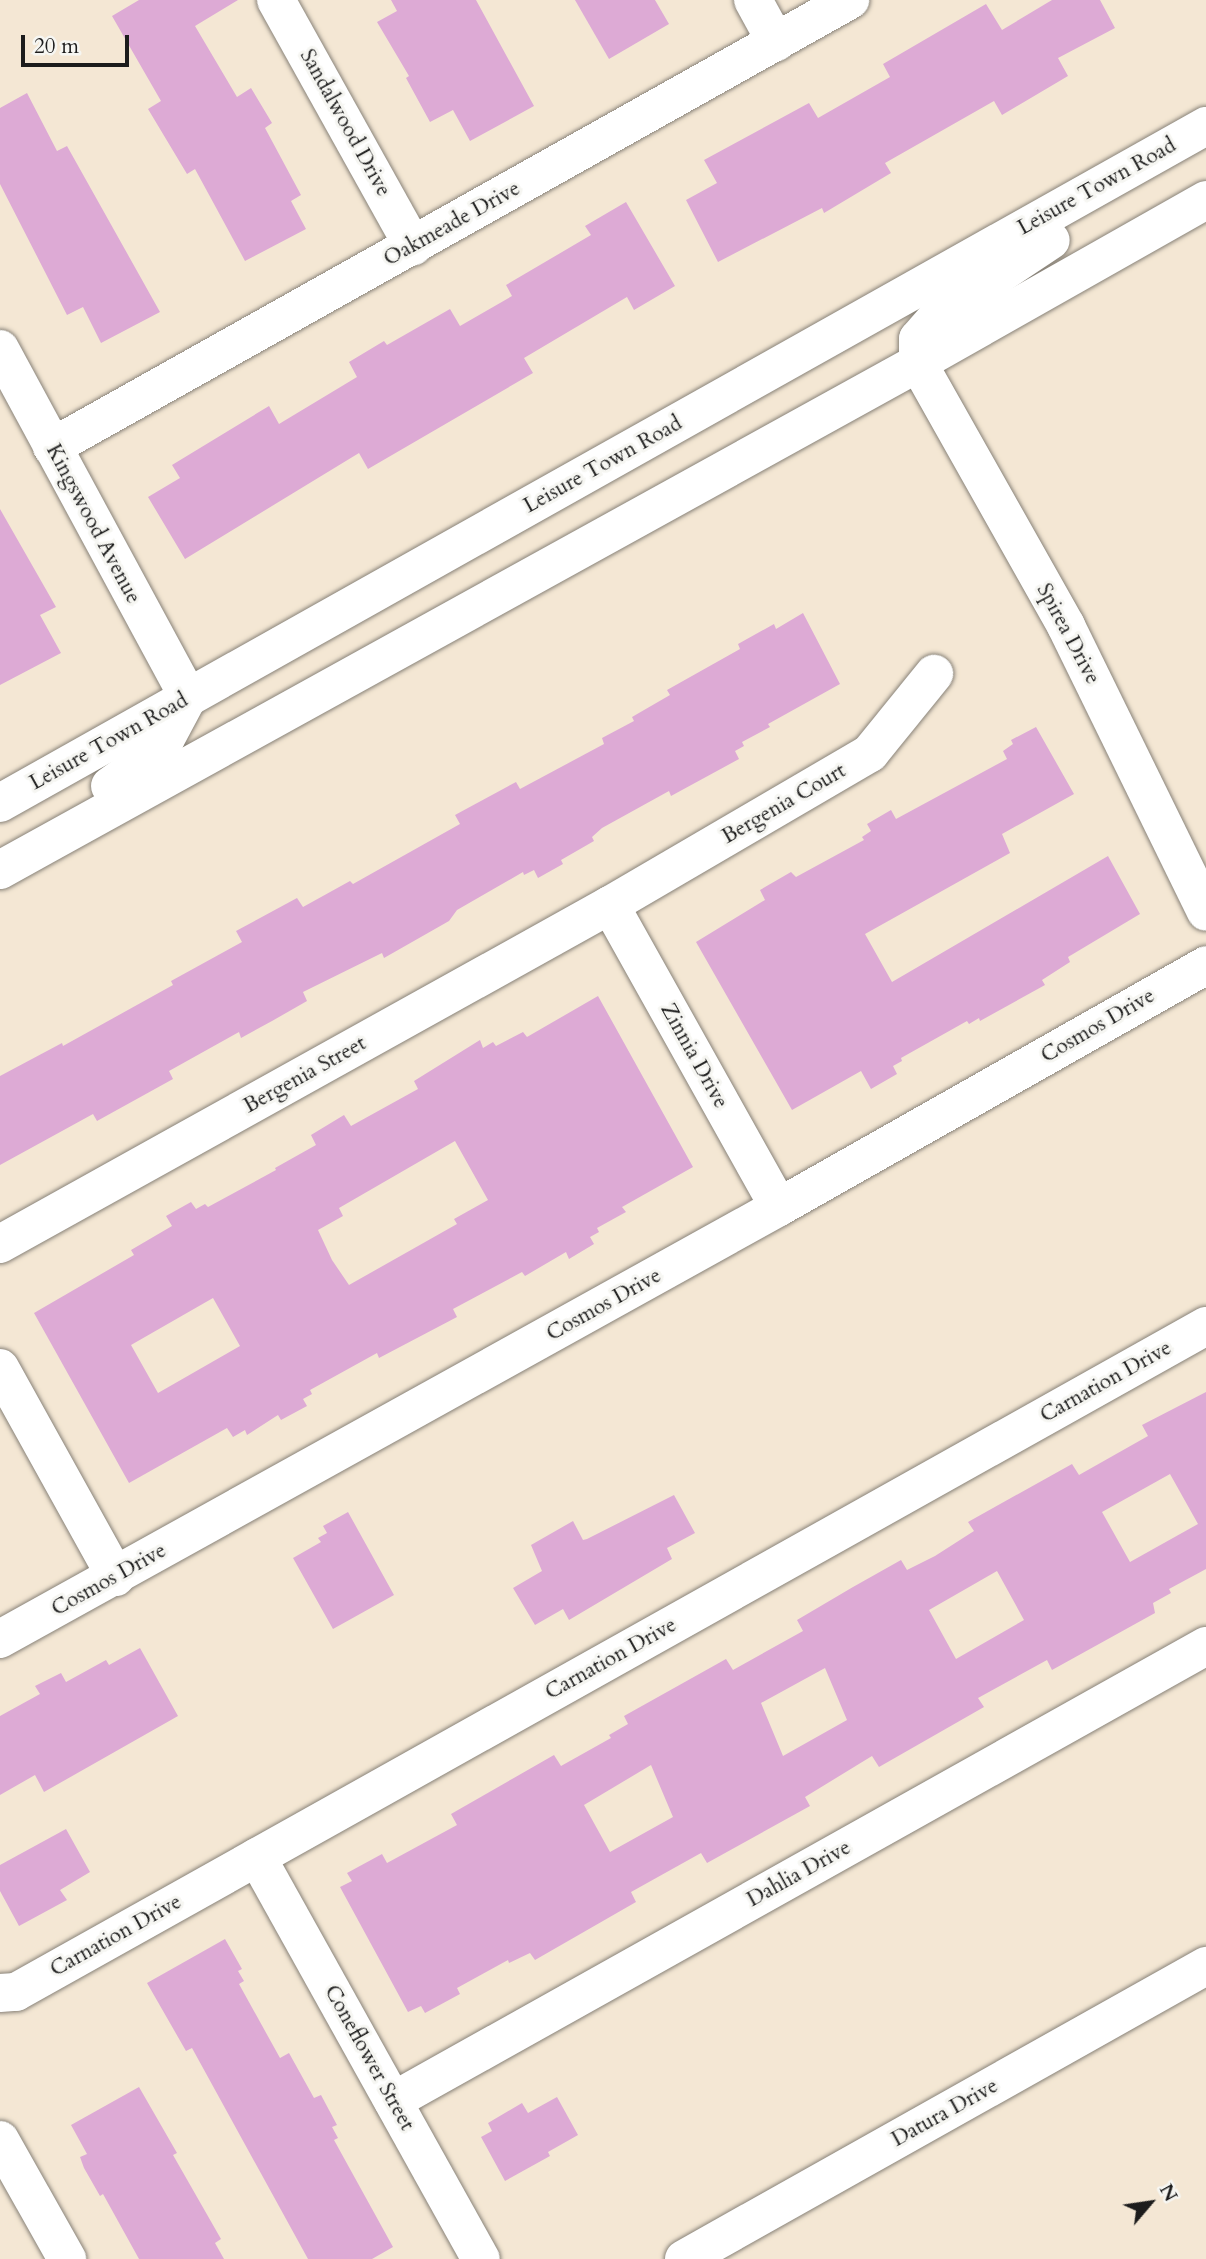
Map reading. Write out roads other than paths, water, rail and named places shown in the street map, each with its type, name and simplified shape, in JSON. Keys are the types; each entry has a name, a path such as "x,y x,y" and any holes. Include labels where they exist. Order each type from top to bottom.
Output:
{"street":[{"name":"Sandalwood Drive","path":"276,0 413,246"},
{"path":"753,0 776,42"},
{"name":"Oakmeade Drive","path":"52,447 850,0"},
{"name":"Leisure Town Road","path":"0,803 1206,126"},
{"path":"918,363 918,339 940,314 1206,135"},
{"path":"0,870 918,363 1206,200"},
{"name":"Kingswood Avenue","path":"0,349 188,697"},
{"name":"Spirea Drive","path":"918,363 1066,626 1206,912"},
{"name":"Bergenia Court","path":"610,905 870,753 934,674"},
{"path":"0,858 152,756 165,740 188,697"},
{"name":"Zinnia Drive","path":"610,905 779,1208"},
{"name":"Bergenia Street","path":"0,1244 610,905"},
{"name":"Cosmos Drive","path":"0,1639 779,1208 1206,965"},
{"name":"Carnation Drive","path":"5,2001 1206,1326"},
{"path":"0,1368 116,1577"},
{"name":"Dahlia Drive","path":"393,2101 1206,1646"},
{"name":"Coneflower Street","path":"257,1857 481,2259"},
{"name":"Datura Drive","path":"684,2259 1206,1966"},
{"path":"0,2140 66,2259"}]}
